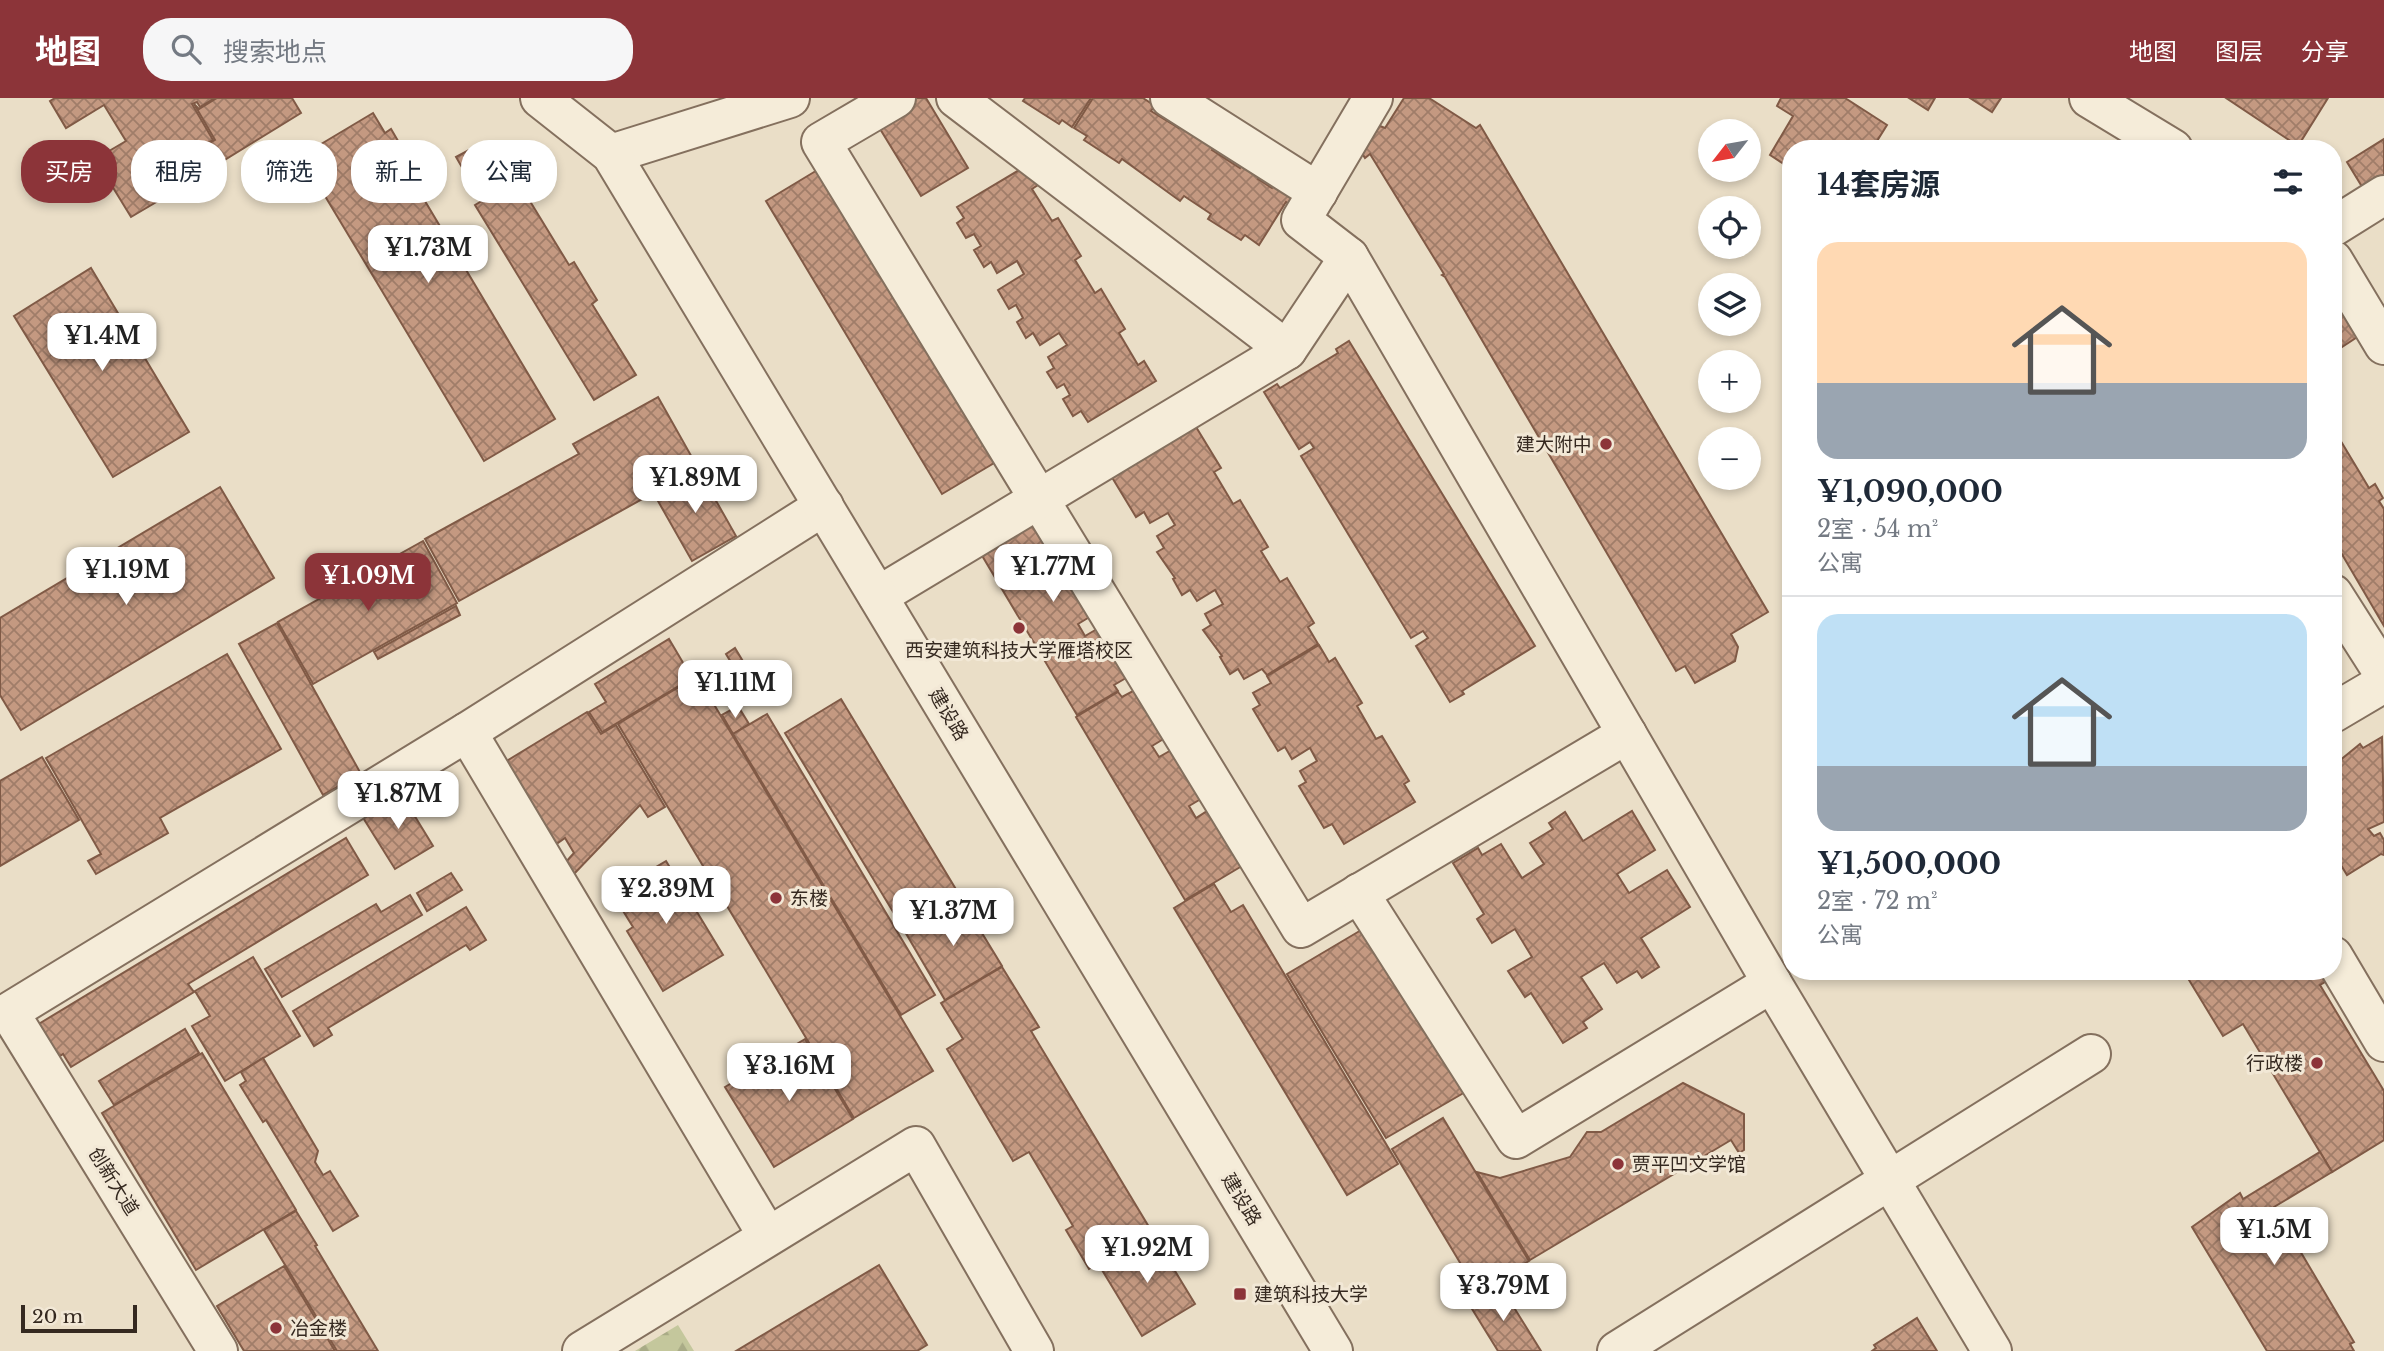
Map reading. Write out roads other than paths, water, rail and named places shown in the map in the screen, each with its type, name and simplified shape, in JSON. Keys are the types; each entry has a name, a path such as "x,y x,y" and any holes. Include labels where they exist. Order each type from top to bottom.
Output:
{"street":[{"name":"建设路","path":"540,98 611,154 1333,1351"},
{"path":"611,154 790,98"},
{"path":"896,98 821,142 1301,928 1627,734"},
{"path":"956,98 1287,350"},
{"path":"1170,98 1318,192"},
{"path":"1373,98 1301,220 1349,257 1772,983 1992,1351"},
{"path":"2090,98 2158,140"},
{"path":"2342,221 2384,195"},
{"path":"878,596 1287,350 1349,257"},
{"path":"2342,275 2384,345"},
{"path":"767,1235 467,732 824,506"},
{"path":"2342,608 2384,674"},
{"path":"2342,708 2384,683"},
{"name":"创新大道","path":"218,1351 9,1012 467,732"},
{"path":"1359,893 1516,1139 1772,983"},
{"path":"2342,971 2384,1042"},
{"path":"1617,1351 1889,1178 2091,1054"},
{"path":"582,1351 916,1146 1034,1351"}],"place":[{"name":"建大附中","path":"1606,444"},
{"name":"西安建筑科技大学雁塔校区","path":"1019,628"},
{"name":"东楼","path":"776,898"},
{"name":"行政楼","path":"2317,1063"},
{"name":"贾平凹文学馆","path":"1618,1164"},
{"name":"建筑科技大学","path":"1240,1294"},
{"name":"冶金楼","path":"276,1328"}]}
